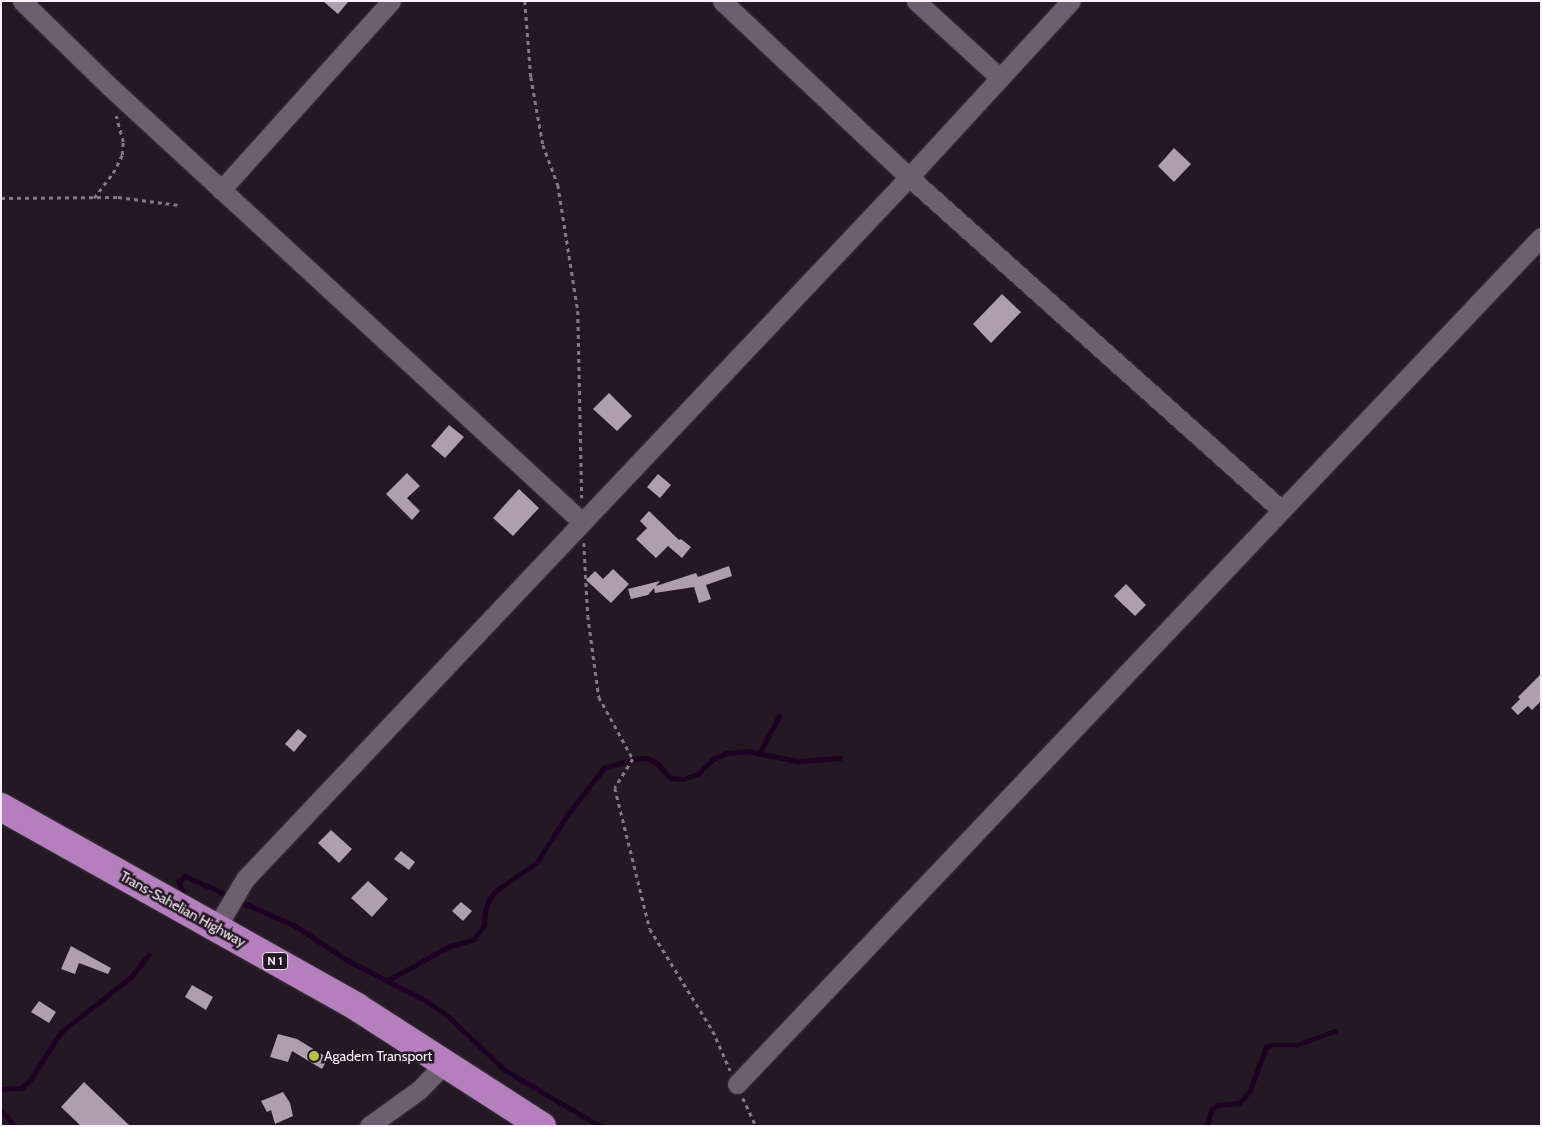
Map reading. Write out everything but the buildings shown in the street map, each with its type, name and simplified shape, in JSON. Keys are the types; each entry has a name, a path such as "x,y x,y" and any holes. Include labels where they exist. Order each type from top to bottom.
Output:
{"highway":[{"name":"Trans-Sahelian Highway","path":"1,808 358,1007 542,1126"}],"street":[{"path":"22,1 108,85 582,522"},
{"path":"221,190 391,1"},
{"path":"722,1 909,176 1281,510"},
{"path":"916,1 1000,78"},
{"path":"216,928 245,879 909,176 1071,1"},
{"path":"737,1084 1541,237"},
{"path":"369,1126 419,1090 445,1063"}],"path":[{"path":"526,1 531,77 543,145 558,185 578,311 582,431 582,522 588,616 599,697 632,759 615,788 650,928 713,1030 756,1126"},
{"path":"94,198 113,172 122,155 123,142 116,113"},
{"path":"1,198 118,197 178,205"}],"waterway":[{"path":"759,754 779,716"},
{"path":"388,980 450,946 473,940 484,926 485,912 489,899 496,891 537,862 567,815 604,768 633,759 647,758 657,763 671,778 684,779 698,774 713,759 727,753 748,751 797,761 840,758"},
{"path":"184,896 179,882 185,876 230,896"},
{"path":"237,900 294,925 347,960 427,1001 450,1018 505,1070 600,1126"},
{"path":"1,1089 22,1088 30,1080 61,1032 131,977 149,955"},
{"path":"1207,1126 1211,1111 1217,1105 1239,1103 1250,1090 1266,1047 1271,1045 1296,1045 1335,1031"},
{"path":"1,1110 15,1126"}],"place":[{"name":"Agadem Transport","path":"314,1056"}]}
